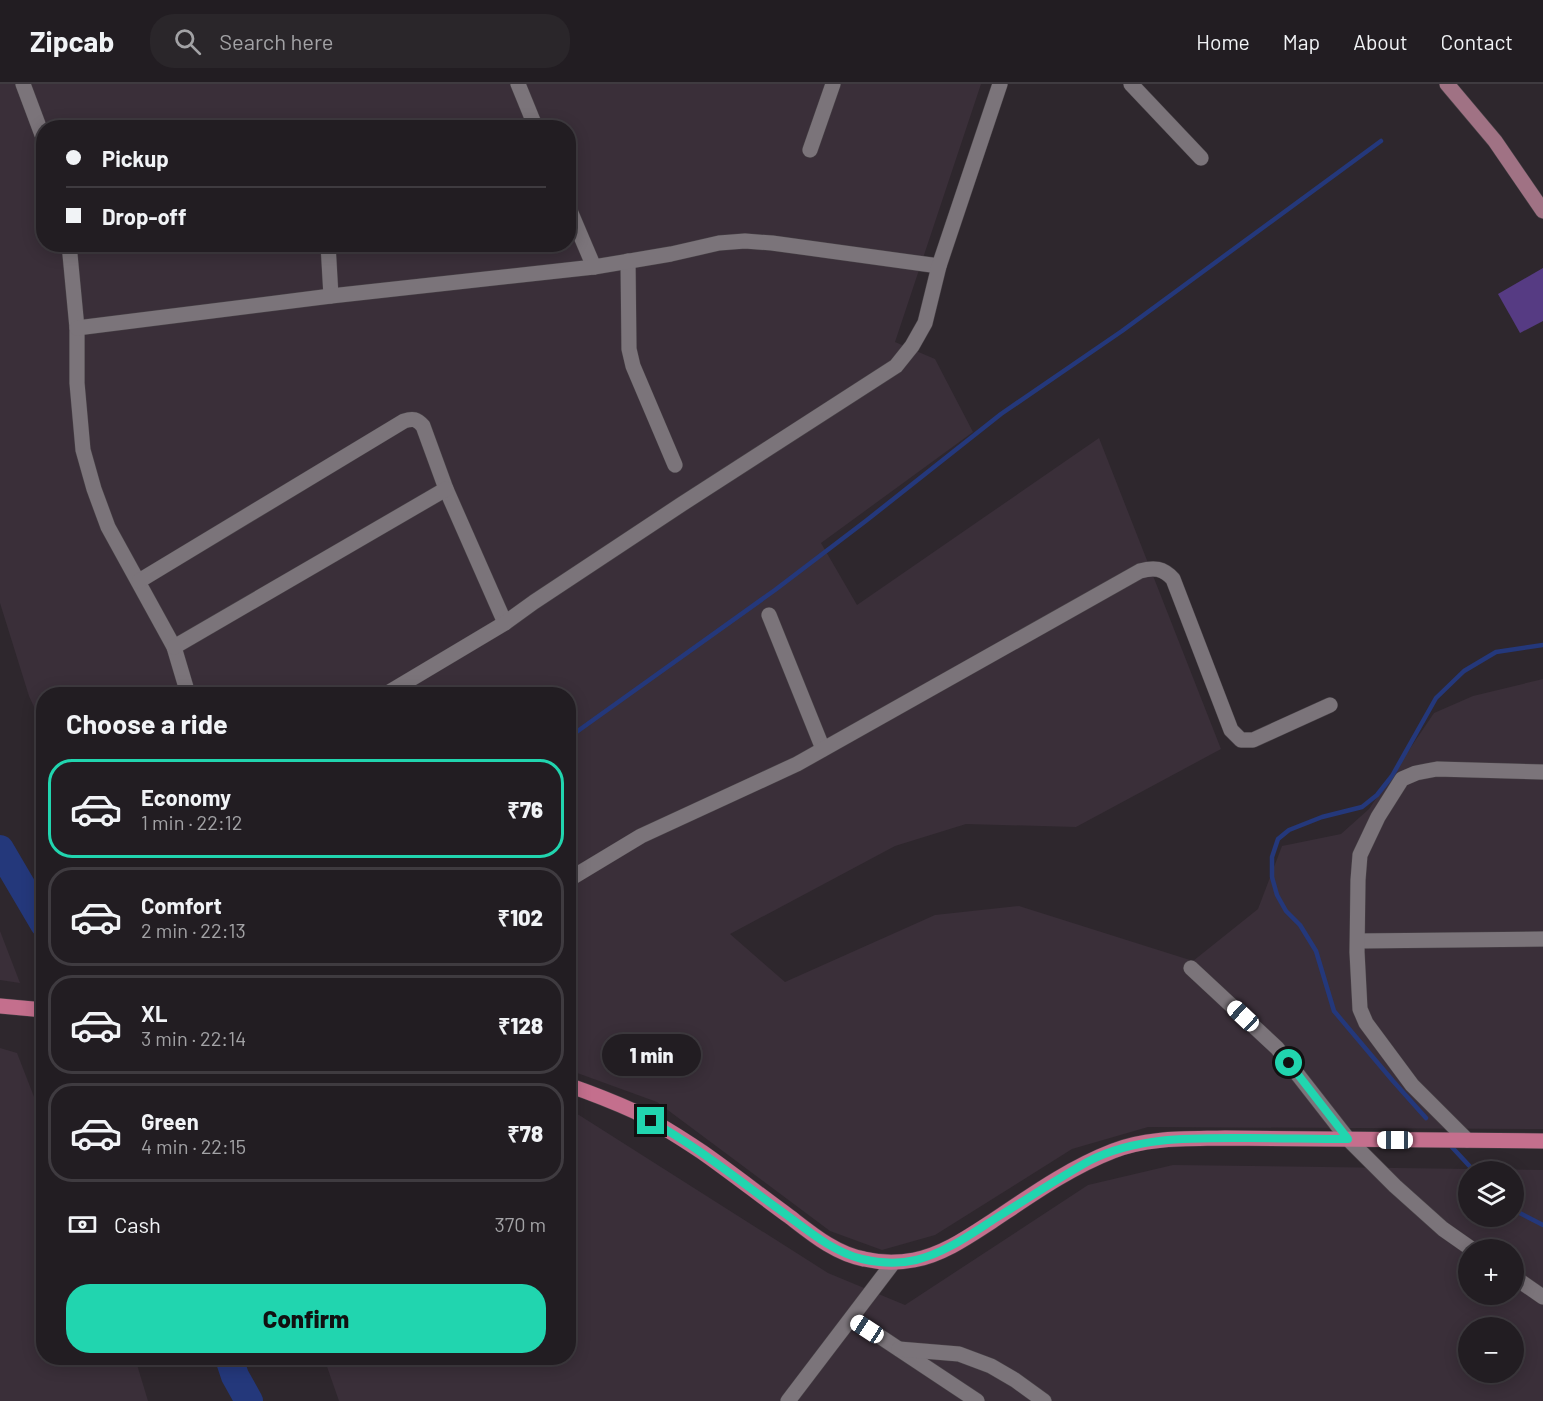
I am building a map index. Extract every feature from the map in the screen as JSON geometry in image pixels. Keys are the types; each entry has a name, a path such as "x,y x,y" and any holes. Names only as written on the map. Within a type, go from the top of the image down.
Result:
{"main road":[{"path":"1447,84 1495,141 1543,211"},
{"path":"0,1006 36,1009"},
{"path":"576,1087 635,1112 666,1130 703,1153 818,1238 841,1252 863,1259 893,1263 916,1260 940,1251 966,1238 1052,1182 1091,1160 1115,1150 1139,1144 1174,1139 1225,1138 1543,1141"}],"street":[{"path":"23,84 36,120"},
{"path":"518,84 533,120"},
{"path":"810,150 833,84"},
{"path":"398,687 505,623 682,504 896,366 912,346 925,323 939,266 1000,84"},
{"path":"1131,84 1201,158"},
{"path":"576,225 594,267"},
{"path":"77,328 331,296 594,267 671,254 718,243 745,241 939,266"},
{"path":"70,252 77,328 77,382 83,450 108,527 174,646 186,687"},
{"path":"328,252 331,296"},
{"path":"628,261 629,349 633,366 675,465"},
{"path":"139,581 412,418 418,420 423,426 446,489 505,623"},
{"path":"174,646 446,489"},
{"path":"576,875 641,836 797,764 1149,568 1159,568 1173,579 1231,730 1241,740 1253,740 1330,705"},
{"path":"769,615 823,749"},
{"path":"1467,1140 1412,1085 1366,1023 1360,1009 1358,880 1360,855 1378,817 1402,779 1416,773 1437,770 1543,772"},
{"path":"1358,941 1543,939"},
{"path":"1191,968 1277,1048 1348,1139 1395,1186 1458,1240"},
{"path":"796,1398 893,1263"},
{"path":"1524,1284 1543,1297"},
{"path":"852,1318 977,1401"},
{"path":"899,1349 959,1354 991,1366 1044,1401"}],"shaded area":[{"path":"0,84 981,84 895,342 935,359 973,432 821,543 857,605 1099,438 1221,749 1076,827 966,824 895,846 730,934 785,982 935,915 1019,906 1193,961 1258,909 1282,846 1341,834 1369,809 1434,713 1473,696 1543,679 1543,1129 1148,1127 1072,1149 935,1235 882,1250 830,1231 657,1102 576,1073 576,687 36,687 36,711 29,696 0,603"},
{"path":"0,931 20,983 0,980"},
{"path":"0,1048 17,1053 36,1102 36,1365 137,1365 148,1401 0,1401"},
{"path":"576,1114 828,1273 905,1305 1088,1185 1173,1165 1458,1169 1458,1227 1524,1227 1524,1170 1543,1170 1543,1401 339,1401 326,1365 576,1365"}],"building":[{"path":"1543,268 1543,321 1520,333 1498,294"}],"waterway":[{"path":"576,732 775,590 1001,414 1122,331 1381,141"},
{"path":"1426,1118 1334,1011 1316,951 1277,895 1272,877 1272,857 1278,839 1289,830 1322,817 1362,807 1377,795 1392,776 1436,698 1464,671 1496,652 1543,645"},
{"path":"0,849 36,910"},
{"path":"1450,1145 1465,1161"},
{"path":"1524,1215 1543,1225"},
{"path":"231,1365 249,1401"}],"route":[{"path":"651,1121 703,1153 818,1238 841,1252 863,1259 893,1263 916,1260 966,1238 1052,1182 1091,1160 1115,1150 1174,1139 1348,1139 1289,1063"}]}
